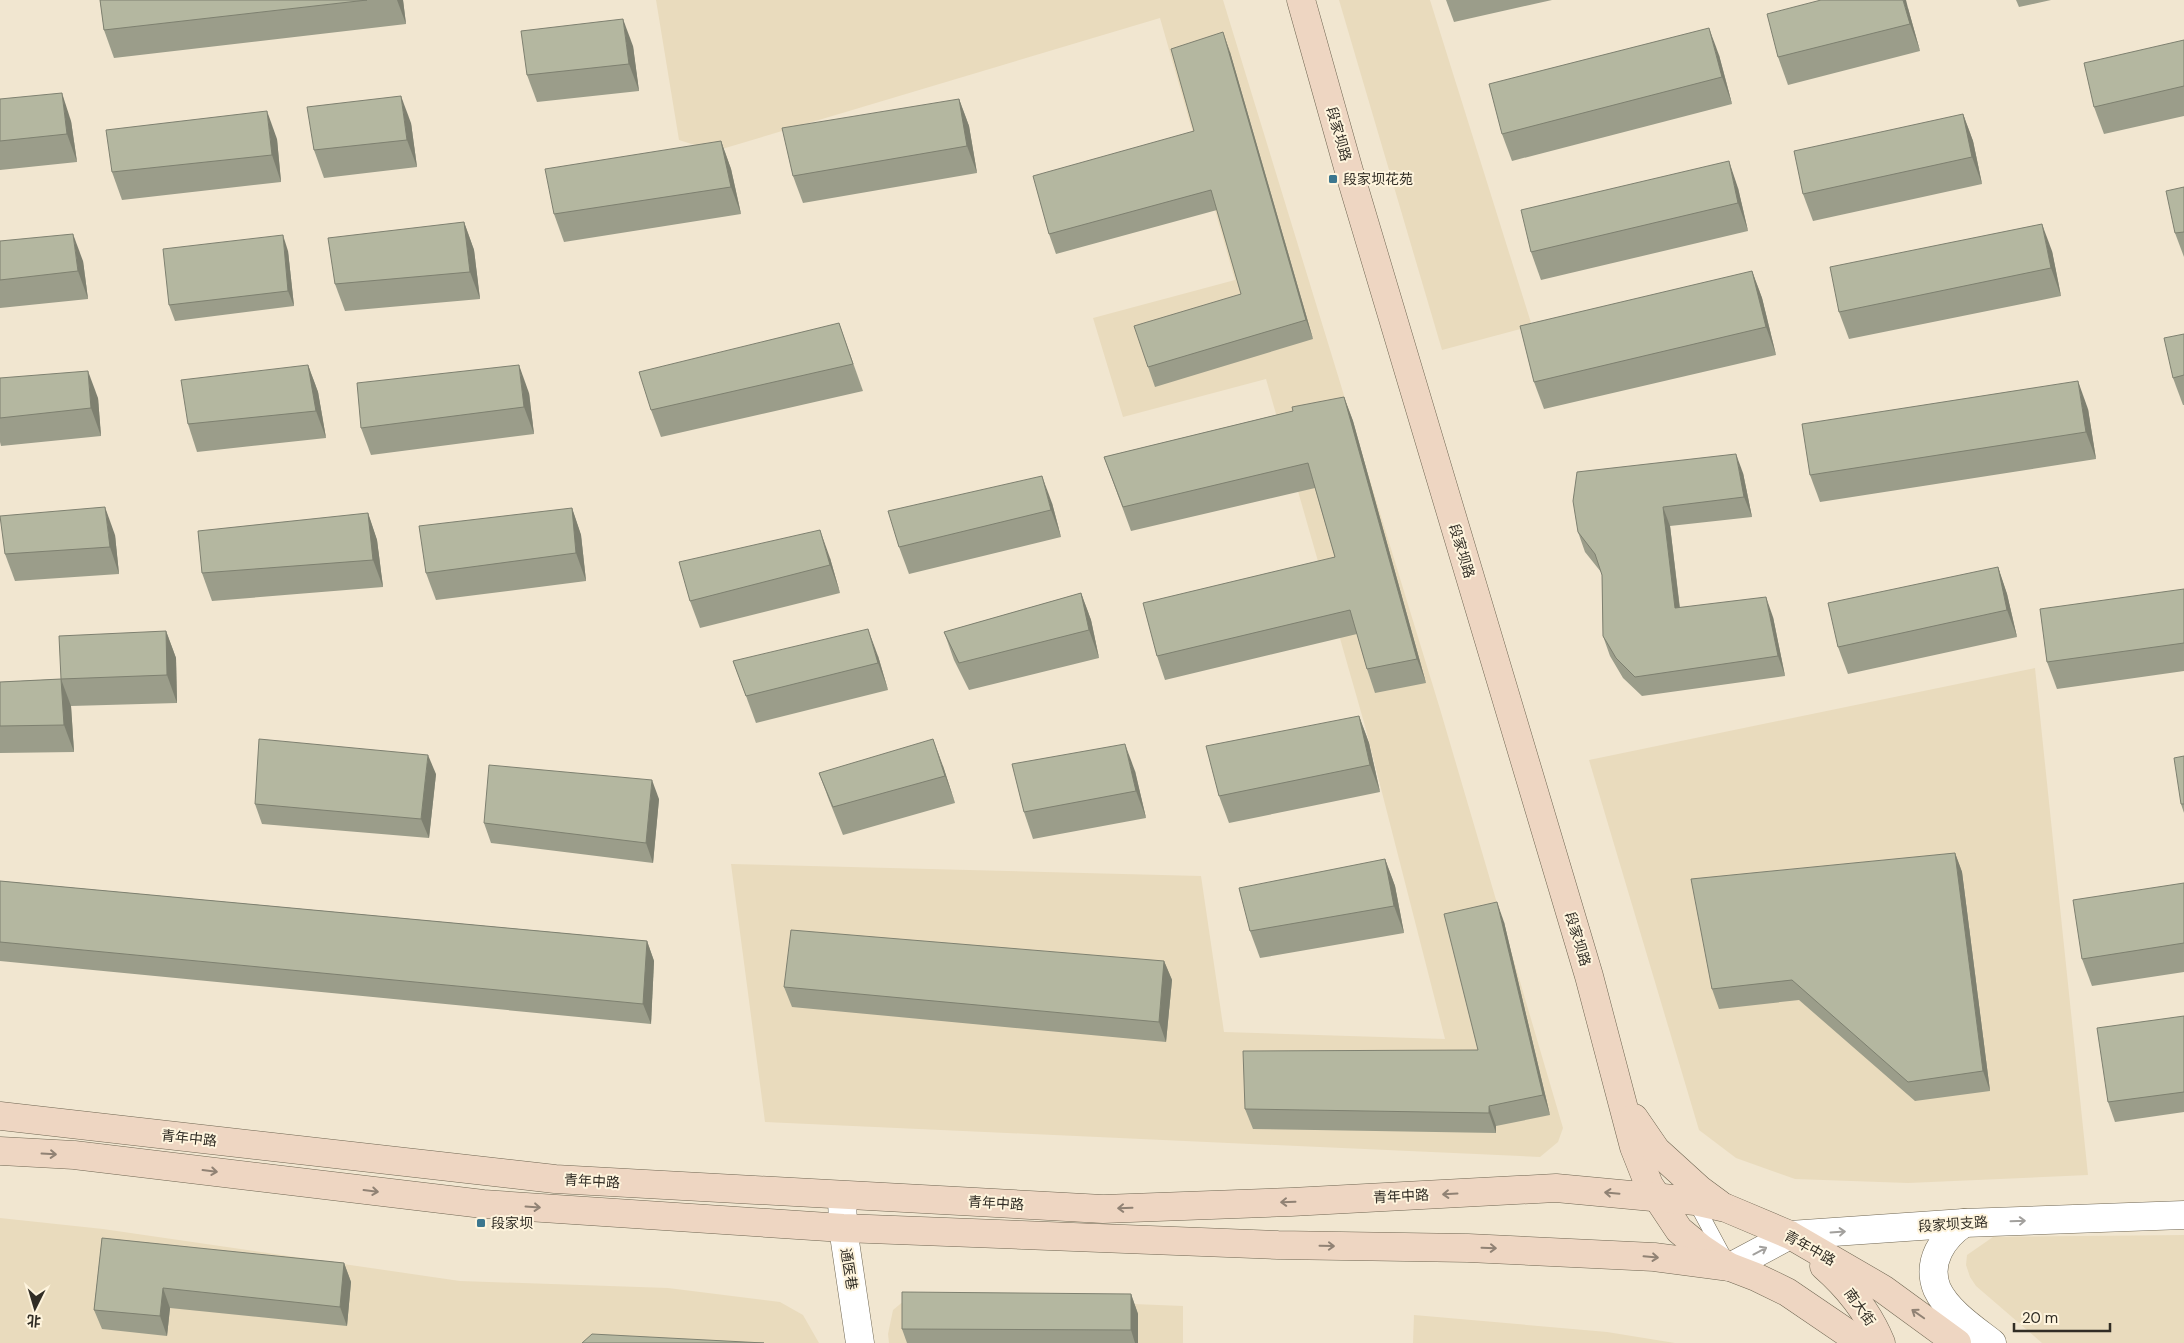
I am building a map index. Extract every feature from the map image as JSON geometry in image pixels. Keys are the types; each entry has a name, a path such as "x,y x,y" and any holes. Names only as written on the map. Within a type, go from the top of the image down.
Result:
{"main road":[{"name":"段家坝路","path":"1301,0 1349,171 1589,976 1634,1147 1649,1184 1679,1230 1702,1249 1730,1267"},
{"name":"段家坝路","path":"1622,1103 1656,1150 1700,1190 1726,1208"},
{"name":"青年中路","path":"0,1116 555,1179 842,1196 1103,1209 1291,1202 1556,1188 1695,1201 1726,1208 1790,1235 1883,1289 1957,1343"},
{"path":"0,1151 74,1155 483,1204 843,1228 1278,1245 1468,1248 1654,1257 1730,1267 1787,1292 1862,1343"},
{"name":"南大街","path":"1790,1235 1843,1283 1875,1328 1882,1343"},
{"path":"1787,1292 1826,1343"}],"street":[{"name":"通医巷","path":"842,1196 843,1228 860,1343"},
{"name":"段家坝支路","path":"1730,1267 1790,1235 1964,1223 2184,1215"},
{"path":"1964,1223 1950,1232 1936,1255 1934,1270 1937,1289 1951,1309 1992,1343"}],"lane":[{"name":"段家坝路","path":"1622,1103 1648,1156 1695,1201 1730,1267"}],"shaded area":[{"path":"656,0 1223,0 1440,709 1563,1128 1558,1142 1540,1157 765,1122 731,864 1201,876 1224,1032 1445,1039 1365,726 1266,379 1123,417 1093,318 1235,280 1160,18 722,149 701,147 679,140"},
{"path":"1339,0 1430,0 1532,326 1442,350"},
{"path":"2035,668 2088,1175 1908,1183 1795,1179 1736,1158 1699,1130 1589,760"},
{"path":"0,1218 103,1229 460,1281 668,1288 780,1302 803,1315 819,1343 0,1343"},
{"path":"2184,1235 2184,1343 2042,1343 1976,1286 1970,1277 1966,1265 1967,1255 1993,1237"},
{"path":"911,1295 1183,1306 1183,1343 889,1343 888,1334 893,1310"},
{"path":"1414,1315 1607,1332 1675,1343 1413,1343"}],"building":[{"path":"100,0 367,0 104,30"},
{"path":"1821,0 1903,0 1910,24 1778,57 1767,14"},
{"path":"623,19 629,64 527,75 521,31"},
{"path":"1709,28 1722,77 1502,134 1489,84"},
{"path":"1223,32 1306,320 1148,367 1134,326 1241,294 1211,190 1049,234 1033,176 1194,131 1171,49"},
{"path":"2184,40 2184,86 2094,107 2084,63"},
{"path":"62,93 67,134 0,141 0,99"},
{"path":"401,96 407,140 314,150 307,107"},
{"path":"959,99 967,146 793,176 782,128"},
{"path":"267,111 272,155 112,172 106,130"},
{"path":"1963,114 1972,157 1803,194 1794,151"},
{"path":"721,141 731,187 554,214 545,169"},
{"path":"1729,161 1738,203 1531,252 1521,210"},
{"path":"2184,187 2184,232 2175,233 2166,191"},
{"path":"464,222 470,272 335,284 328,238"},
{"path":"2042,224 2051,268 1839,312 1830,267"},
{"path":"73,234 78,271 0,280 0,241"},
{"path":"283,235 288,291 169,305 163,249"},
{"path":"1752,271 1766,327 1534,382 1520,326"},
{"path":"839,323 853,364 651,410 639,372"},
{"path":"2184,334 2184,375 2173,378 2164,338"},
{"path":"308,365 316,411 188,424 181,380"},
{"path":"519,365 524,407 361,428 357,383"},
{"path":"88,371 91,408 0,418 0,378"},
{"path":"2078,381 2086,432 1810,475 1802,424"},
{"path":"1344,397 1417,659 1367,669 1350,610 1157,656 1143,603 1335,557 1308,463 1123,507 1104,457 1293,411 1292,407"},
{"path":"1736,454 1744,497 1663,507 1675,608 1766,597 1778,656 1635,677 1616,658 1603,636 1602,575 1595,554 1578,532 1573,501 1577,472"},
{"path":"1042,476 1051,510 899,547 888,511"},
{"path":"105,507 110,547 5,554 0,516"},
{"path":"572,508 576,553 426,573 419,526"},
{"path":"368,513 373,560 202,573 198,531"},
{"path":"820,530 830,565 690,601 679,562"},
{"path":"1998,567 2007,610 1838,647 1828,603"},
{"path":"2184,589 2184,643 2047,662 2040,609"},
{"path":"1081,593 1089,630 959,663 944,632"},
{"path":"868,629 878,663 746,696 733,661"},
{"path":"166,631 167,675 61,679 59,636"},
{"path":"61,679 64,725 0,726 0,682"},
{"path":"1359,716 1370,765 1219,796 1206,746"},
{"path":"259,739 428,755 421,819 255,804"},
{"path":"933,739 945,776 833,807 819,773"},
{"path":"1125,744 1136,791 1024,812 1012,764"},
{"path":"2184,756 2184,804 2181,804 2174,758"},
{"path":"489,765 652,780 646,843 484,823"},
{"path":"1955,853 1983,1071 1908,1082 1792,980 1712,989 1691,879"},
{"path":"1385,859 1394,906 1250,931 1239,888"},
{"path":"0,881 647,941 643,1004 0,942"},
{"path":"2184,883 2184,943 2082,959 2073,900"},
{"path":"1497,902 1543,1095 1489,1106 1489,1113 1245,1109 1243,1051 1478,1050 1444,914"},
{"path":"791,930 1164,961 1159,1022 784,987"},
{"path":"2184,1016 2184,1092 2108,1102 2097,1028"},
{"path":"102,1238 344,1263 340,1307 163,1288 160,1316 94,1310"},
{"path":"902,1292 1131,1294 1131,1330 902,1329"},
{"path":"592,1334 764,1343 582,1343"}],"place":[{"name":"段家坝花苑","path":"1333,179"},
{"name":"段家坝","path":"481,1223"}]}
